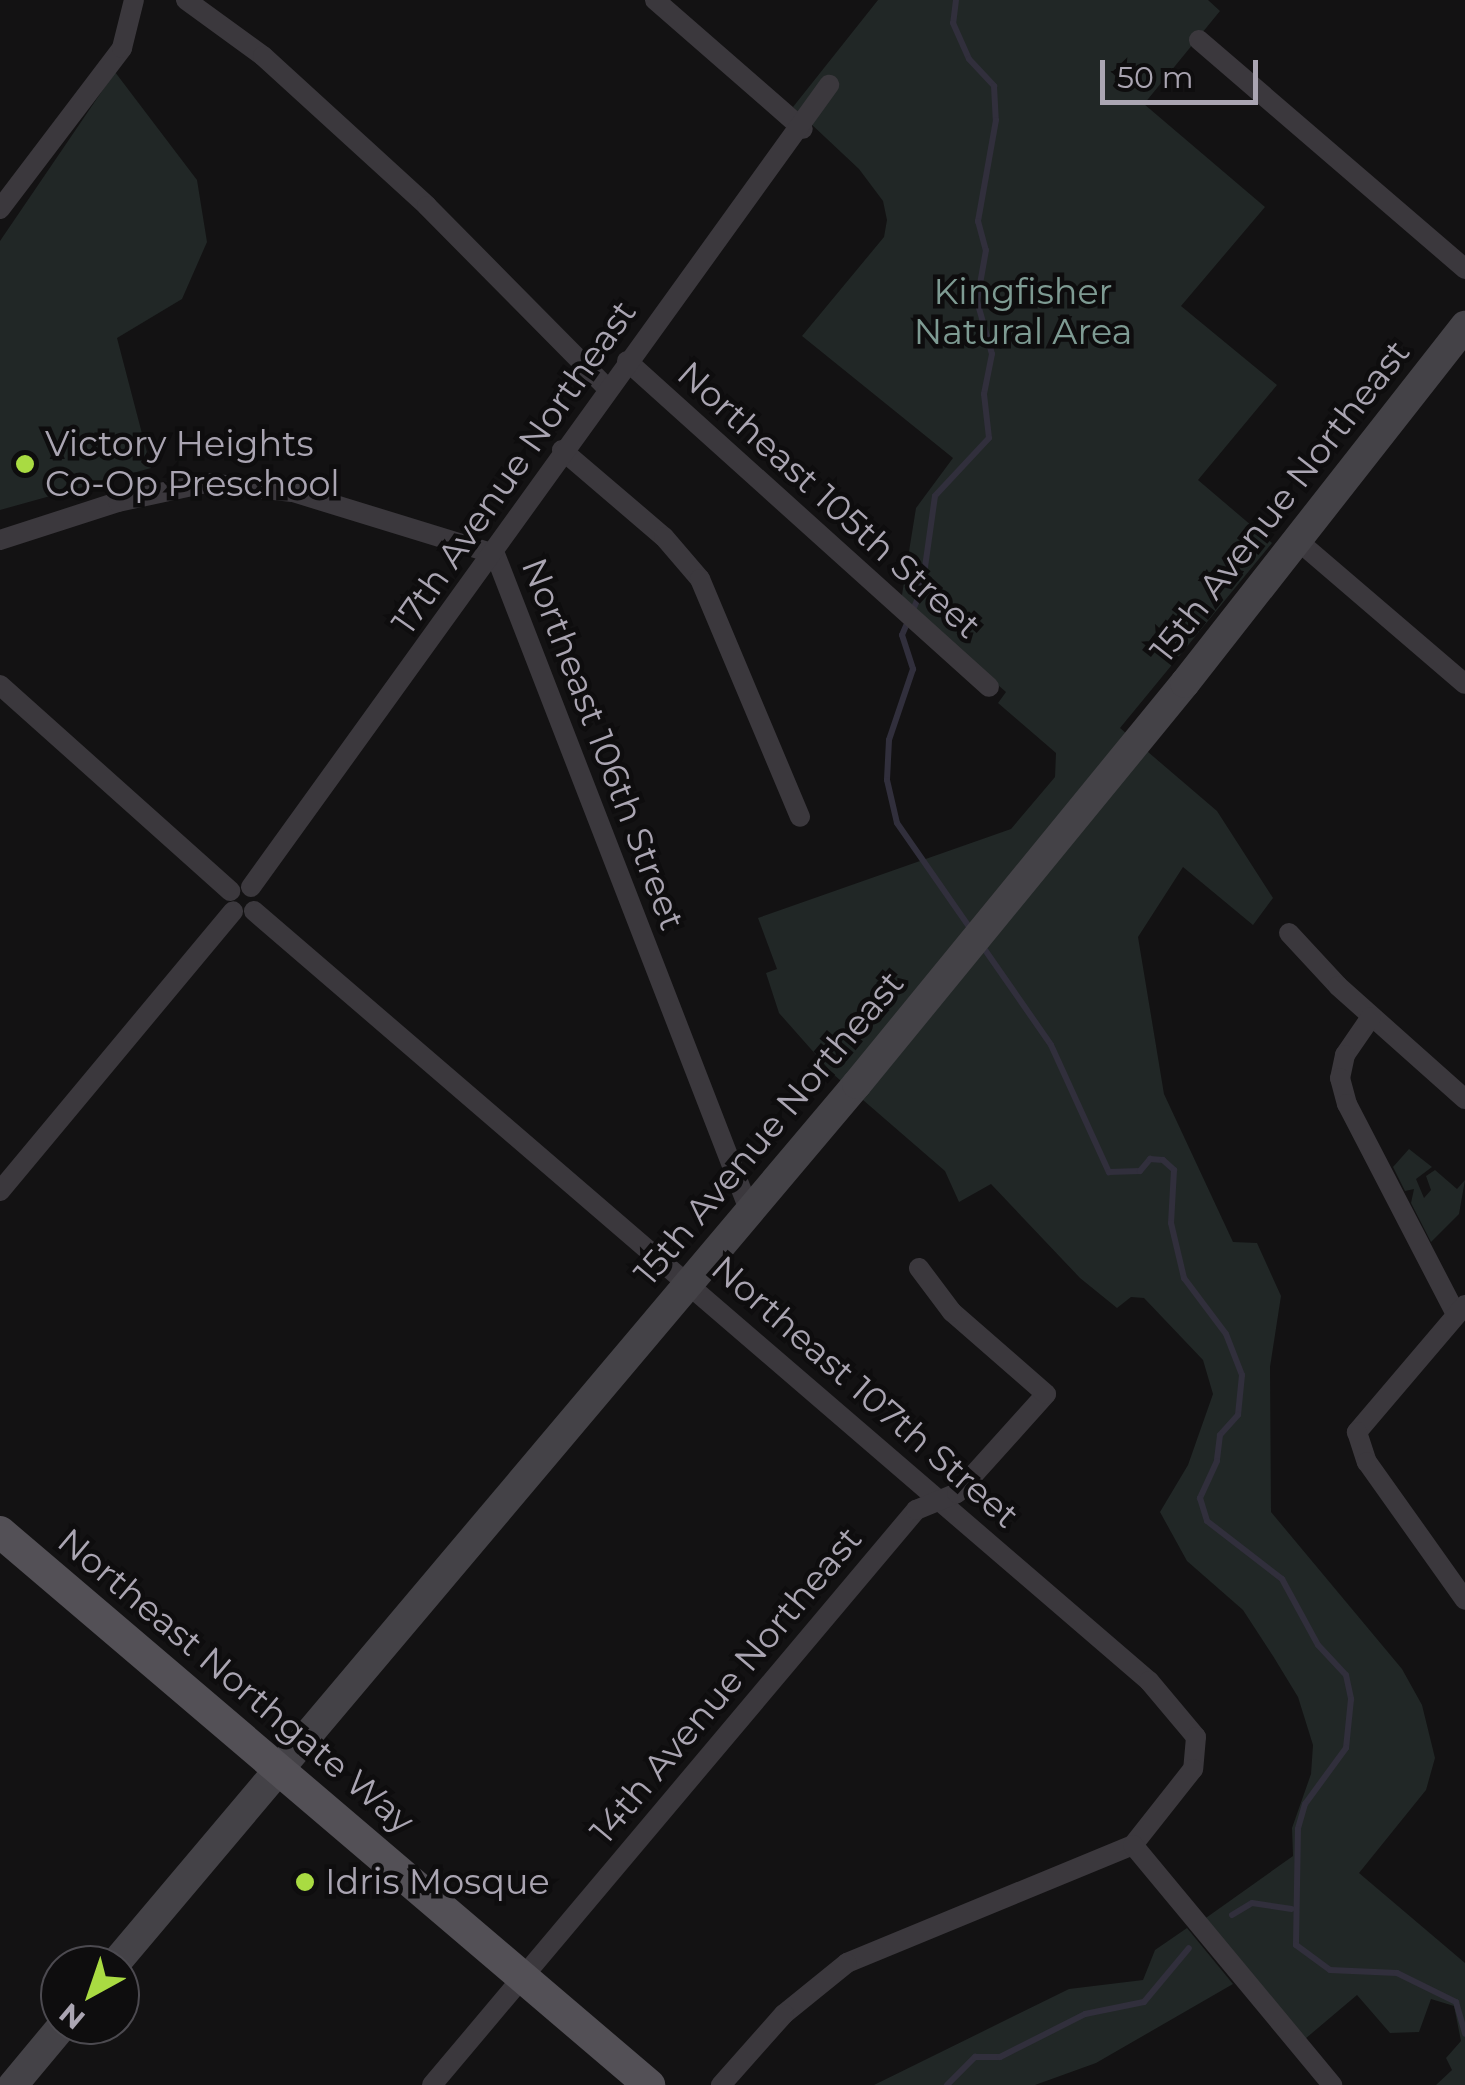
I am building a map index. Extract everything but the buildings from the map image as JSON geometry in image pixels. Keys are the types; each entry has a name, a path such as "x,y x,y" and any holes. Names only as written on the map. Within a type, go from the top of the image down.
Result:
{"main road":[{"name":"Northeast Northgate Way","path":"0,1532 649,2085"}],"street":[{"path":"0,209 122,48 134,0"},
{"path":"186,0 263,56 427,206 607,388"},
{"path":"655,0 803,129"},
{"path":"1199,40 1465,269"},
{"name":"17th Avenue Northeast","path":"0,1191 242,900 495,554 562,450 627,360 803,129 829,85"},
{"name":"15th Avenue Northeast","path":"131,1945 857,1084 1180,690 1465,326"},
{"name":"Northeast 105th Street","path":"627,360 989,687"},
{"path":"562,450 664,537 700,579 800,817"},
{"name":"Northeast 106th Street","path":"0,540 118,502 206,482 293,492 495,554 750,1212"},
{"path":"1297,540 1465,684"},
{"name":"Northeast 107th Street","path":"0,685 242,900 1149,1682 1196,1737 1193,1769 1133,1844"},
{"path":"1288,933 1371,1017 1465,1099"},
{"path":"1371,1017 1344,1055 1340,1078 1348,1104 1460,1309 1357,1432 1366,1462 1465,1600"},
{"name":"14th Avenue Northeast","path":"432,2085 904,1525 939,1499 957,1493 1046,1394 952,1312 918,1268"},
{"path":"720,2085 784,2014 847,1963 1133,1844 1320,2081"},
{"path":"13,2085 46,2045"}],"green space":[{"name":"Kingfisher Natural Area","path":"878,0 1208,0 1220,11 1144,104 1265,207 1181,306 1277,385 1198,480 1272,543 1120,728 1217,811 1273,898 1253,925 1183,867 1138,937 1164,1094 1233,1242 1257,1243 1281,1296 1270,1367 1271,1512 1402,1669 1422,1705 1435,1758 1426,1790 1359,1873 1465,1963 1465,2085 1436,2085 1452,2070 1446,2058 1461,2041 1454,2006 1431,1999 1419,2032 1390,2033 1357,1995 1305,2039 1203,1920 1293,1856 1292,1828 1311,1774 1313,1745 1298,1697 1243,1610 1187,1561 1160,1512 1188,1465 1213,1394 1203,1360 1144,1298 1131,1297 1117,1308 1080,1278 991,1184 959,1202 945,1171 833,1074 779,1013 766,973 777,969 758,918 1011,829 1055,777 1056,753 998,703 1006,692 901,601 916,508 953,458 802,336 884,237 887,220 883,201 859,169 793,107"},
{"path":"115,72 197,180 207,242 182,299 117,338 151,468 0,510 0,241"},
{"path":"1409,1149 1432,1167 1416,1179 1424,1198 1431,1190 1426,1176 1435,1170 1457,1189 1465,1180 1459,1214 1431,1242 1411,1203 1414,1189 1405,1191 1393,1167"},
{"path":"1187,1928 1233,1984 1096,2063 1035,2085 874,2085 1069,1989 1143,1980 1155,1950"}],"waterway":[{"path":"956,0 953,23 969,59 994,86 996,120 978,221 986,250 977,301 992,354 984,394 989,438 935,496 922,589 902,635 913,669 889,740 887,780 897,823 970,928"},
{"path":"983,947 1051,1045 1109,1172 1140,1171 1150,1159 1163,1160 1174,1170 1171,1223 1184,1278 1226,1334 1242,1375 1238,1415 1220,1435 1217,1461 1200,1498 1207,1521 1282,1579 1318,1645 1346,1675 1351,1699 1346,1748 1305,1804 1298,1829 1296,1945 1330,1970 1397,1973 1456,2002 1465,2034"},
{"path":"1232,1915 1252,1903 1292,1909"},
{"path":"947,2085 975,2057 1000,2057 1085,2014 1144,2002 1189,1948"}],"place":[{"name":"Victory Heights Co-Op Preschool","path":"25,464"},
{"name":"Idris Mosque","path":"305,1882"}]}
